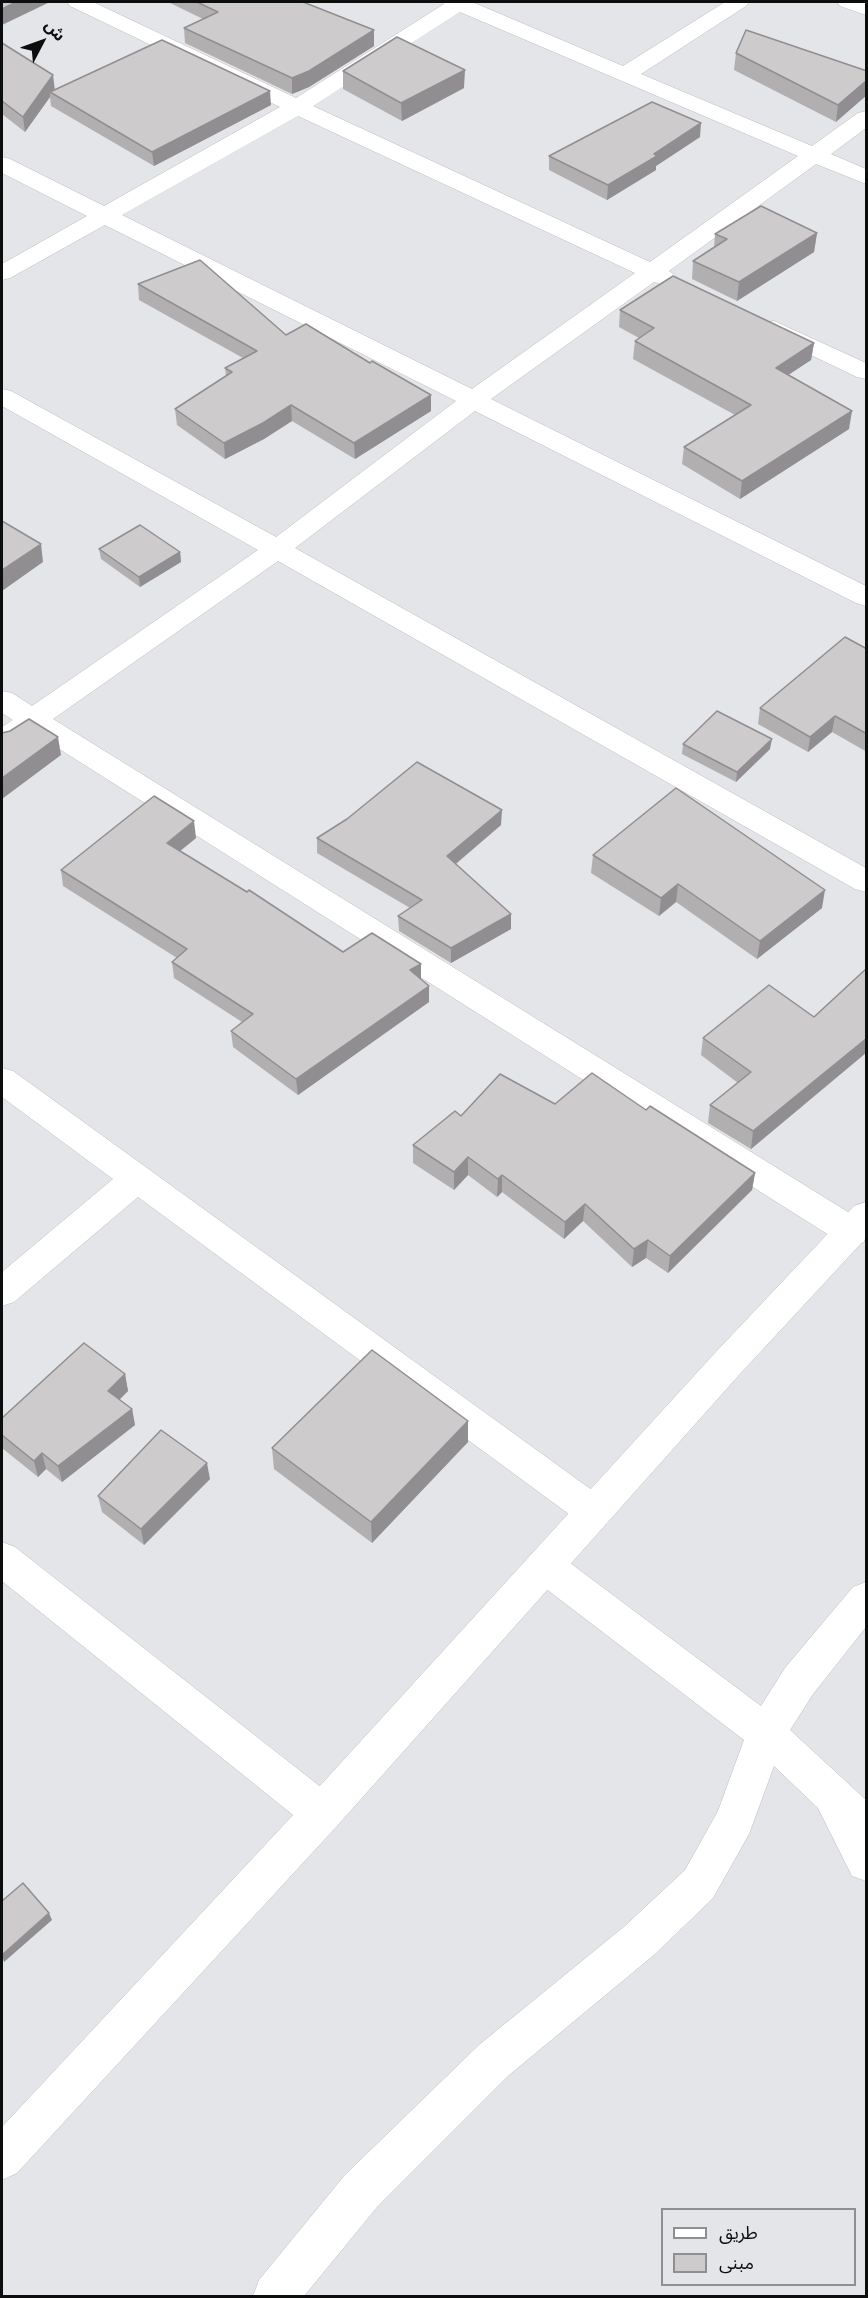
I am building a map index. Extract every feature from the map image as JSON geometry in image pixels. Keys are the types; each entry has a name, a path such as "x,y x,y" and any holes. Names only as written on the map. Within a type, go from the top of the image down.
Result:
{"street":[{"path":"77,2 297,107 684,286"},
{"path":"2,273 297,107 457,2 813,156 867,177"},
{"path":"624,75 739,2"},
{"path":"847,2 867,9"},
{"path":"2,741 277,549 472,401 867,118"},
{"path":"2,164 867,597"},
{"path":"759,322 867,372"},
{"path":"2,396 867,881"},
{"path":"2,700 859,1224 726,1365 322,1813 2,2158"},
{"path":"2,1080 594,1512"},
{"path":"2,1292 137,1178"},
{"path":"2,1559 322,1813"},
{"path":"545,1566 766,1733 867,1826"},
{"path":"275,2296 361,2191 494,2060 640,1941 699,1884 735,1820 766,1733 800,1682 867,1599"},
{"path":"828,1791 867,1862"}],"building":[{"path":"2,2 16,2 2,9"},
{"path":"197,2 303,2 374,30 309,71 292,78 184,28 218,12"},
{"path":"746,30 867,71 867,80 838,105 736,53"},
{"path":"397,37 465,70 401,103 343,71"},
{"path":"162,40 270,91 152,152 50,92"},
{"path":"2,43 53,75 23,117 2,101"},
{"path":"652,102 701,123 654,154 657,156 608,185 549,156"},
{"path":"761,206 817,233 739,282 693,261 727,239 715,234"},
{"path":"200,260 286,335 306,324 370,363 372,361 431,395 354,443 291,405 263,423 224,443 175,409 232,372 225,368 257,351 138,284"},
{"path":"673,276 814,343 776,368 852,411 742,481 684,447 751,405 635,341 654,328 620,310"},
{"path":"2,521 41,544 2,570"},
{"path":"140,525 180,552 139,577 99,549"},
{"path":"845,637 867,649 867,734 835,716 810,737 760,708"},
{"path":"717,711 772,739 737,772 683,744"},
{"path":"29,719 58,737 2,778 2,733 10,731"},
{"path":"417,762 502,810 447,856 511,914 451,948 398,916 422,900 317,838 347,819"},
{"path":"676,788 825,890 760,941 678,884 661,898 593,855"},
{"path":"154,796 194,821 167,843 247,892 249,890 343,952 372,933 421,964 410,970 429,986 296,1079 231,1031 253,1014 172,962 187,949 61,870"},
{"path":"867,968 867,1038 753,1131 710,1105 751,1072 703,1038 769,985 814,1017"},
{"path":"592,1073 646,1110 650,1106 755,1173 670,1256 648,1240 634,1249 585,1204 565,1222 502,1175 498,1179 468,1157 454,1172 413,1145 455,1111 461,1116 500,1074 555,1104"},
{"path":"84,1343 125,1374 108,1391 132,1409 58,1466 42,1453 34,1461 2,1435 2,1418"},
{"path":"372,1350 468,1421 371,1522 272,1448"},
{"path":"161,1430 207,1463 141,1529 98,1496"},
{"path":"23,1883 49,1913 2,1955 2,1901"}]}
